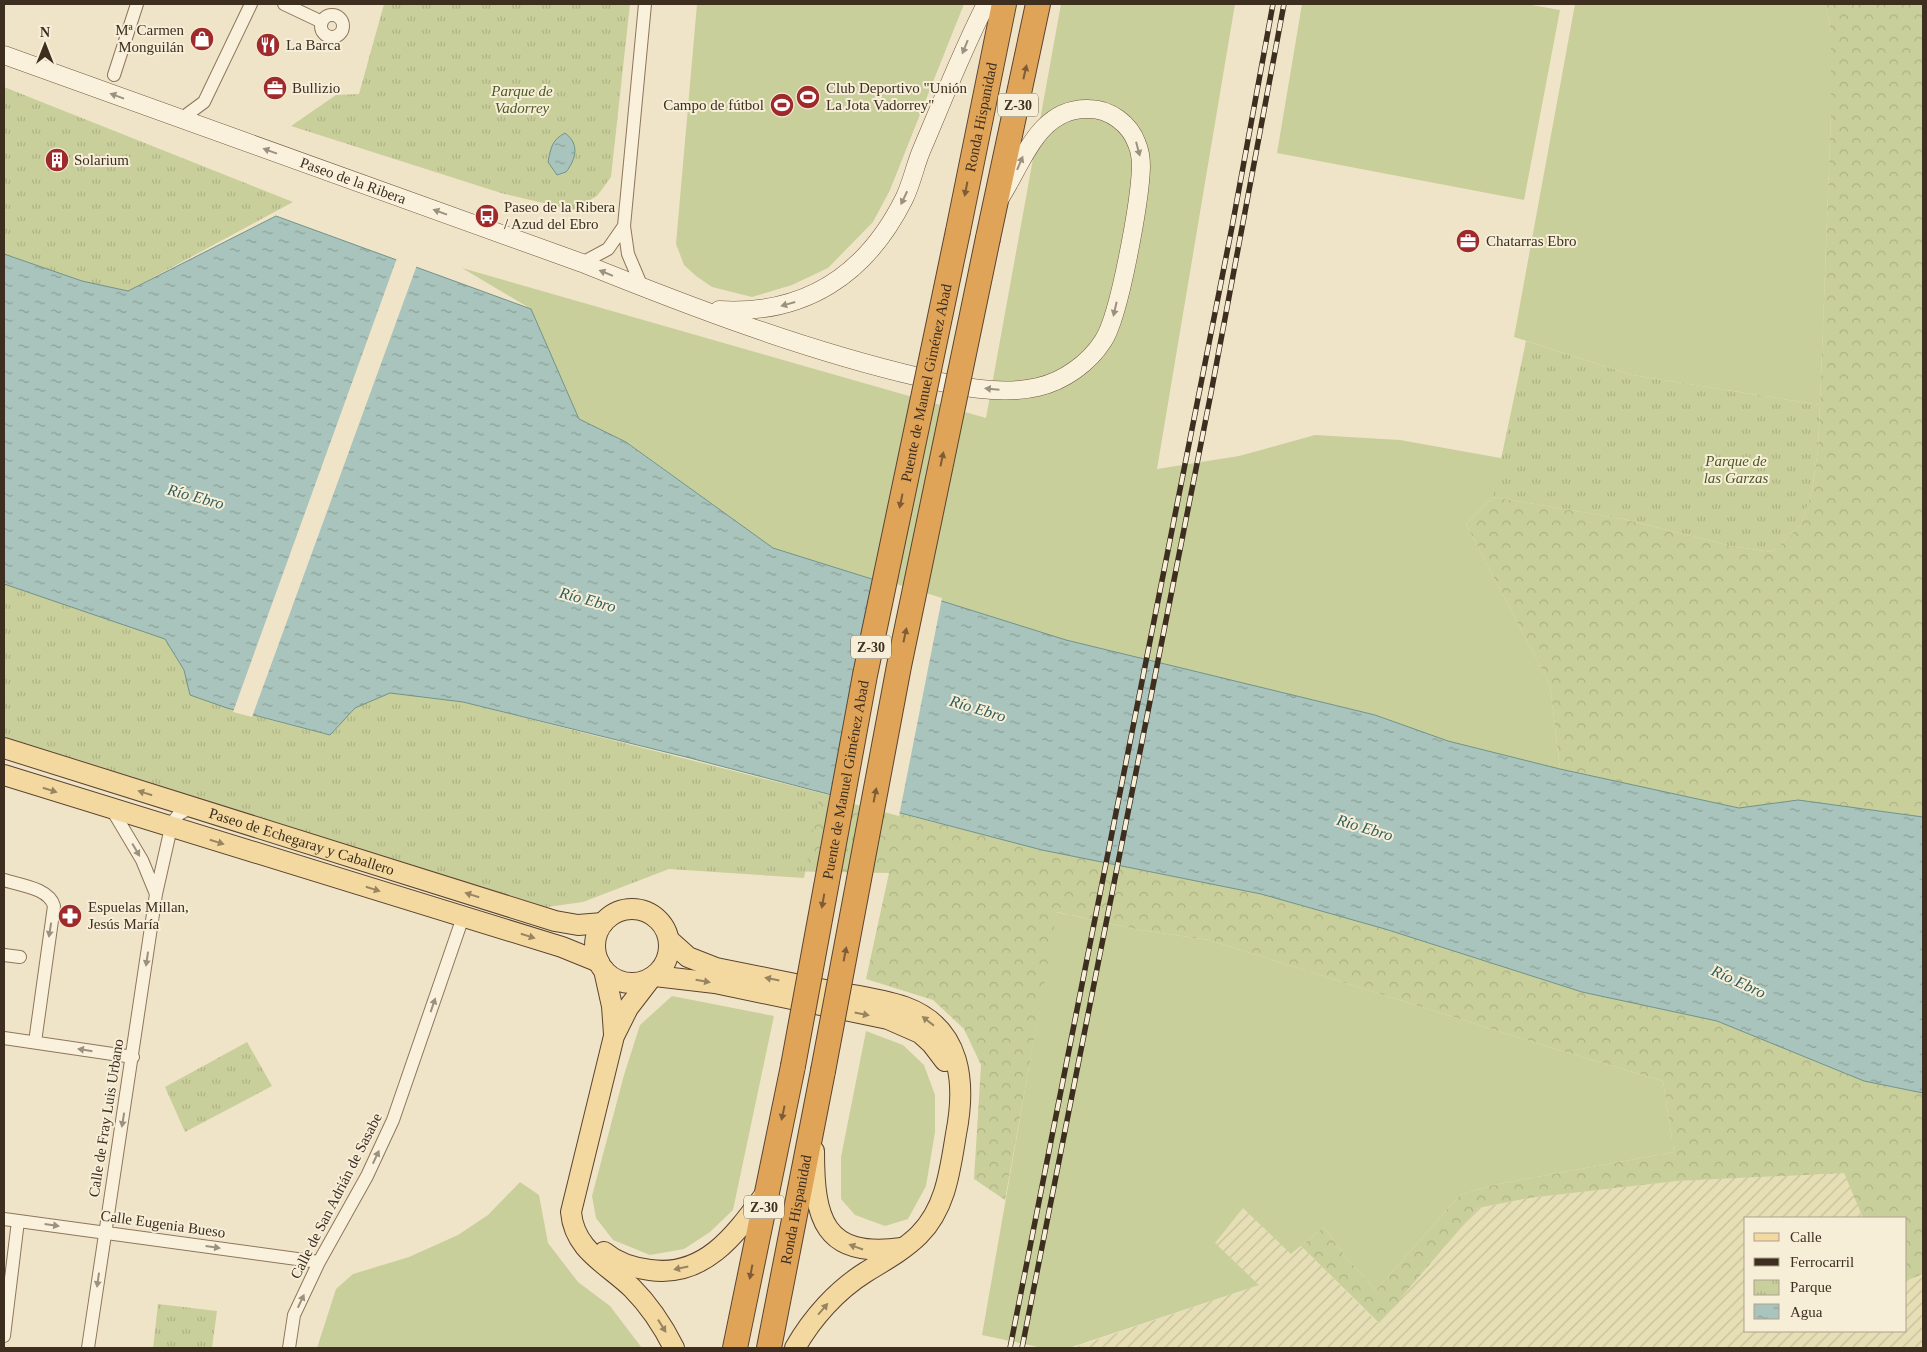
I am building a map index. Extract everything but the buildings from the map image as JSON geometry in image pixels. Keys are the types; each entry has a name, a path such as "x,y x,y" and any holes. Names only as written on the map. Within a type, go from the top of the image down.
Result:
{"highway":[{"name":"Ronda Hispanidad","path":"958,231 1004,4"},
{"name":"Z-30","path":"996,205 1038,4"},
{"name":"Puente de Manuel Giménez Abad","path":"823,1071 899,666 996,205"},
{"name":"Puente de Manuel Giménez Abad","path":"767,1192 793,1066 865,675 958,231"},
{"name":"Ronda Hispanidad","path":"769,1348 823,1071"},
{"name":"Z-30","path":"735,1348 767,1192"}],"main road":[{"path":"701,308 765,309 789,304 818,293 859,263 890,225 905,197 967,41 986,4"},
{"name":"Paseo de la Ribera","path":"4,55 582,263 642,288 824,351 942,382 993,390 1015,390 1056,382 1071,373 1094,353 1104,340 1113,317 1139,186 1140,156 1137,143 1128,128 1112,115 1103,111 1090,109 1066,112 1047,124 1036,136 996,205"},
{"name":"Paseo de Echegaray y Caballero","path":"4,748 555,920 578,925 603,923"},
{"name":"Paseo de Echegaray y Caballero","path":"4,776 578,952 601,966"},
{"path":"614,1036 612,1006 595,946 596,938 603,923 621,911 629,909 646,912 660,922 669,940 688,957 716,968 890,1003 914,1011 934,1026 952,1049 960,1070 959,1120 949,1177 939,1206 928,1226 904,1247 838,1293 818,1315 795,1348"},
{"path":"669,940 667,960 628,1008 614,1036 571,1212 574,1230 579,1240 586,1249 632,1289 648,1307 665,1330 674,1348"},
{"path":"601,966 611,977 626,982 642,982 653,977 715,983 888,1019 906,1025 920,1033 932,1044 950,1070 961,1094"},
{"path":"815,1111 814,1184 816,1200 823,1222 849,1246 861,1250 872,1251 904,1247"},
{"path":"575,1191 580,1218 589,1238 596,1246 624,1264 656,1271 685,1268 708,1259 728,1242 767,1192"}],"street":[{"path":"114,75 137,4"},
{"path":"181,119 204,102 251,4"},
{"path":"284,4 322,22"},
{"path":"642,288 628,254 624,226 645,4"},
{"path":"204,102 210,129"},
{"path":"582,263 608,249 624,226"},
{"name":"Calle de Fray Luis Urbano","path":"88,1348 156,894 171,828 179,814 192,807"},
{"path":"111,808 142,860 156,894"},
{"path":"4,880 45,893 51,899 54,906 35,1042"},
{"name":"Calle de San Adrián de Sasabe","path":"289,1348 294,1314 319,1262 367,1176 393,1120 463,916"},
{"path":"4,955 20,958"},
{"path":"4,1038 133,1057"},
{"name":"Calle Eugenia Bueso","path":"4,1219 319,1262"},
{"path":"4,1336 5,1312 18,1221"}],"shaded area":[{"path":"1844,1172 1863,1217 1744,1217 1744,1332 1907,1332 1907,1281 1923,1274 1923,1348 1072,1348 1259,1285 1214,1243 1243,1208 1292,1254 1301,1246 1378,1323 1478,1208 1529,1198 1677,1181"}],"green space":[{"name":"Parque de Vadorrey","path":"384,4 630,4 611,177 597,196 573,210 501,193 291,126 336,95 359,94"},
{"name":"Club Deportivo \"Unión La Jota Vadorrey\"","path":"697,4 964,4 890,190 873,222 828,268 792,285 752,297 712,287 696,276 684,265 676,244"},
{"path":"1061,4 1235,4 1157,469 1239,456 1315,435 1400,440 1506,459 1493,497 1466,524 1550,685 1560,769 1448,741 1375,715 1066,640 773,548 627,442 579,419 531,309 462,268 986,418"},
{"path":"1302,4 1526,4 1560,10 1524,200 1277,153"},
{"path":"1575,4 1826,4 1831,33 1831,115 1820,405 1632,375 1514,337"},
{"path":"1826,4 1923,4 1923,817 1798,800 1739,808 1560,769 1550,685 1466,524 1493,497 1623,519 1731,546 1772,552 1801,525 1812,490 1818,450 1831,115 1831,33"},
{"path":"4,87 293,202 128,291 82,281 4,254"},
{"name":"Parque de las Garzas","path":"1526,341 1632,375 1820,405 1818,450 1812,490 1801,525 1772,552 1731,546 1623,519 1493,497"},
{"path":"4,584 165,639 797,787 1042,850 1261,894 1385,929 1582,992 1717,1021 1864,1081 1923,1093 1923,1274 1907,1281 1907,1217 1863,1217 1844,1173 1677,1181 1529,1198 1478,1208 1379,1323 1301,1246 1324,1227 1348,1260 1376,1290 1460,1195 1493,1185 1674,1152 1663,1081 1209,940 1140,930 1057,912 1005,1200 974,1179 981,1065 964,1029 933,1000 866,979 889,873 776,871"},
{"path":"4,584 165,639 184,670 190,695 242,712 330,735 355,708 390,693 463,702 820,793 804,878 669,869 583,902 547,907 4,738"},
{"path":"1056,912 1140,930 1209,940 1663,1081 1674,1152 1493,1185 1460,1195 1376,1290 1348,1260 1324,1227 1291,1254 1243,1208 1215,1243 1259,1285 1072,1347 1042,1348 982,1335"},
{"path":"672,996 774,1016 733,1210 710,1232 684,1249 650,1255 613,1240 596,1218 592,1196 624,1075 640,1025"},
{"path":"866,1031 903,1045 924,1065 935,1095 935,1132 926,1186 908,1219 885,1226 855,1215 841,1199 841,1157"},
{"path":"247,1042 272,1086 185,1132 165,1087"},
{"path":"520,1182 539,1195 548,1243 578,1282 610,1306 642,1348 317,1348 336,1289 353,1274 409,1257 458,1235 488,1215"},
{"path":"158,1304 217,1311 212,1348 153,1348"}],"water":[{"path":"565,133 573,142 575,152 566,172 557,175 548,162 553,144 557,138"},
{"name":"Río Ebro","path":"276,216 531,309 579,419 626,442 773,548 1066,640 1375,715 1448,741 1560,769 1739,808 1798,800 1923,817 1923,1093 1864,1081 1717,1021 1582,992 1385,929 1261,894 1042,850 690,758 463,702 390,693 355,708 330,735 227,708 190,695 184,670 165,639 4,584 4,254 82,281 128,291"}],"pier":[{"path":"397,258 417,265 252,717 233,712"},
{"path":"874,577 942,598 899,816 831,798"}],"railway":[{"path":"1010,1348 1232,227 1273,4"},
{"path":"1022,1348 1211,393 1284,4"}],"place":[{"name":"Mª Carmen Monguilán","path":"202,39"},
{"name":"La Barca","path":"268,45"},
{"name":"Bullizio","path":"275,88"},
{"name":"Club Deportivo \"Unión La Jota Vadorrey\"","path":"808,97"},
{"name":"Campo de fútbol","path":"782,105"},
{"name":"Solarium","path":"57,160"},
{"name":"Paseo de la Ribera / Azud del Ebro","path":"487,216"},
{"name":"Chatarras Ebro","path":"1468,241"},
{"name":"Espuelas Millan, Jesús María","path":"70,916"}]}
